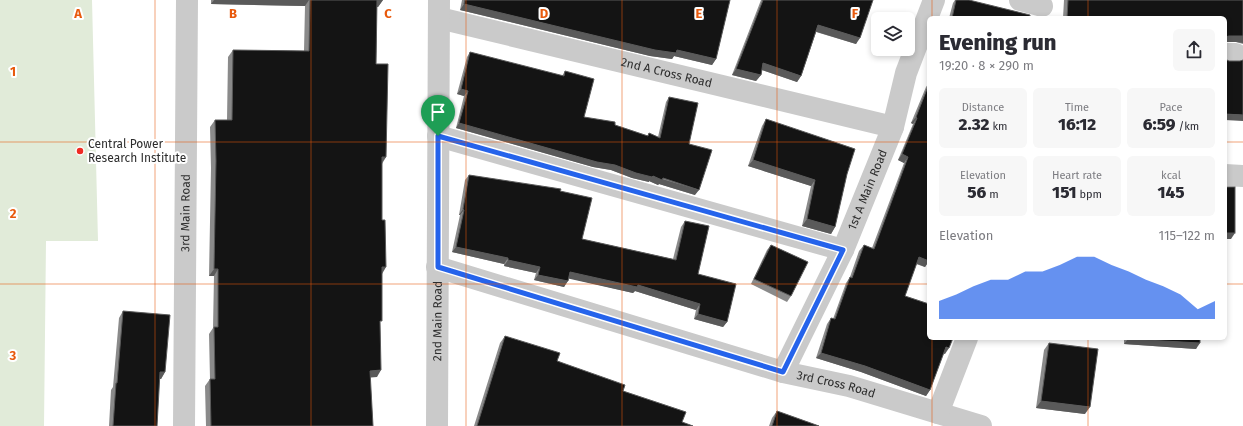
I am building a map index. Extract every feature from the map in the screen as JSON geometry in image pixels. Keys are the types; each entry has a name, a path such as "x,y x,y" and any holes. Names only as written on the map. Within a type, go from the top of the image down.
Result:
{"street":[{"name":"3rd Main Road","path":"184,426 187,0"},
{"name":"1st A Main Road","path":"928,16 934,0"},
{"path":"1020,0 1043,8"},
{"name":"2nd A Cross Road","path":"439,9 893,127"},
{"name":"2nd Main Road","path":"437,426 439,9"},
{"name":"1st A Main Road","path":"783,372 843,250 893,127 906,73 927,18"},
{"path":"438,136 843,250"},
{"path":"1227,175 1243,176"},
{"name":"3rd Cross Road","path":"438,267 783,372 849,386 981,426"},
{"path":"938,413 966,340"}],"green space":[{"path":"0,0 92,0 98,241 46,241 44,426 0,426"}],"building":[{"path":"310,0 377,0 376,64 388,64 386,157 382,157 382,220 385,220 386,267 382,267 382,321 380,321 381,370 370,371 373,426 211,426 210,379 215,379 214,327 218,327 218,269 214,269 216,161 215,120 232,120 233,50 309,51"},
{"path":"465,0 730,0 716,59 677,50 676,53 655,50 464,4"},
{"path":"763,0 873,0 860,38 818,25 801,76 763,63 761,75 736,69"},
{"path":"956,0 969,0 1030,15 1030,16 952,16"},
{"path":"1068,0 1243,0 1243,36 1227,36 1227,16 1067,16"},
{"path":"470,52 564,76 565,71 594,79 584,117 615,122 615,125 648,136 649,133 660,138 669,97 698,103 689,144 712,150 699,190 663,178 662,180 653,176 636,173 615,165 597,162 459,123 468,91 461,89"},
{"path":"1227,60 1243,60 1243,115 1227,114"},
{"path":"927,89 927,260 919,257 905,296 927,303 927,340 952,340 949,348 946,347 930,390 865,366 821,353 831,318 835,319 850,277 852,278 864,245 874,249 908,157 902,154 917,118 916,117"},
{"path":"766,119 855,149 847,174 835,227 807,219 815,180 753,160"},
{"path":"469,175 561,189 560,191 592,198 582,239 676,260 685,221 709,226 698,274 736,284 727,322 698,314 700,304 638,285 637,287 570,272 568,281 538,275 540,267 508,260 508,258 456,247 464,210"},
{"path":"1227,187 1235,187 1235,233 1227,233"},
{"path":"771,245 808,262 791,296 754,279"},
{"path":"123,311 170,315 165,372 160,372 157,426 113,426"},
{"path":"505,336 560,353 557,361 625,385 623,391 686,412 682,422 693,426 477,426"},
{"path":"1146,340 1200,340 1200,343"},
{"path":"1049,343 1098,349 1090,407 1041,401"},
{"path":"777,411 819,426 772,426"}],"place":[{"name":"Central Power Research Institute","path":"80,151"}],"route":[{"path":"438,136 843,250 783,372 438,267 438,136"}]}
